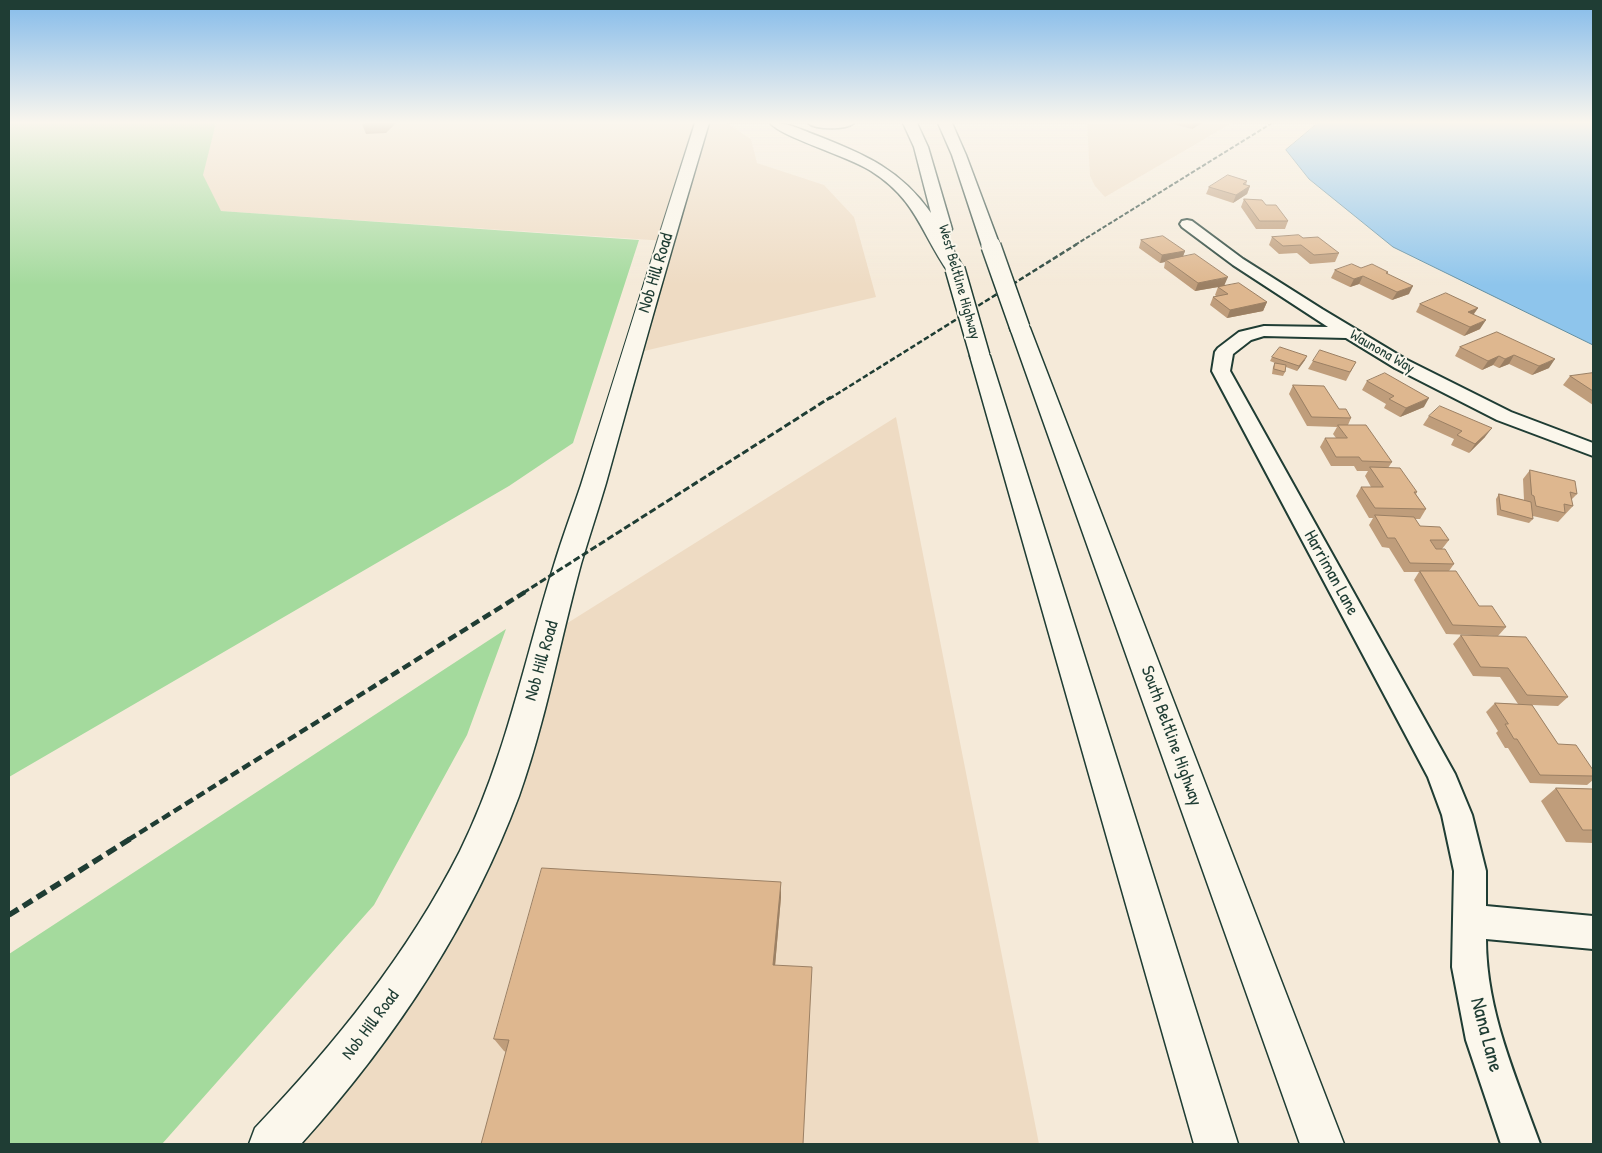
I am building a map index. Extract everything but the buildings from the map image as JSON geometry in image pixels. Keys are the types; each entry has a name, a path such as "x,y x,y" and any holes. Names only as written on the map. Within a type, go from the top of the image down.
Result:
{"main road":[{"name":"Nob Hill Road","path":"271,1144 313,1100 375,1024 431,940 471,866 493,818 518,746 568,565 686,177"},
{"path":"891,177 904,186 920,206 955,269"},
{"name":"West Beltline Highway","path":"930,177 980,356 1216,1144"},
{"name":"South Beltline Highway","path":"967,177 1020,328 1322,1144"}],"street":[{"name":"Waunona Way","path":"1187,224 1238,262 1350,334 1401,364 1504,416 1593,450"},
{"name":"Harriman Lane","path":"1350,334 1264,331 1245,336 1224,352 1221,371 1442,774 1457,815 1470,871 1470,921"},
{"path":"1470,921 1593,932"},
{"name":"Nana Lane","path":"1470,921 1469,967 1484,1040 1521,1144"}],"shaded area":[{"path":"203,177 799,177 824,185 854,217 876,297 631,354 666,241 220,211"},
{"path":"1090,177 1140,177 1105,197 1095,186"},
{"path":"896,417 1039,1144 271,1144 313,1100 431,940 550,634"}],"green space":[{"path":"9,177 204,177 221,211 639,240 573,443 509,486 9,777"},
{"path":"506,629 467,735 374,905 162,1144 9,1144 9,954"}],"water":[{"path":"1307,177 1593,177 1593,345 1393,247"}],"railway":[{"path":"1075,245 1185,177"},
{"path":"829,399 1077,244"},
{"path":"523,593 831,397"},
{"path":"128,840 525,592"},
{"path":"9,915 130,839"}]}
